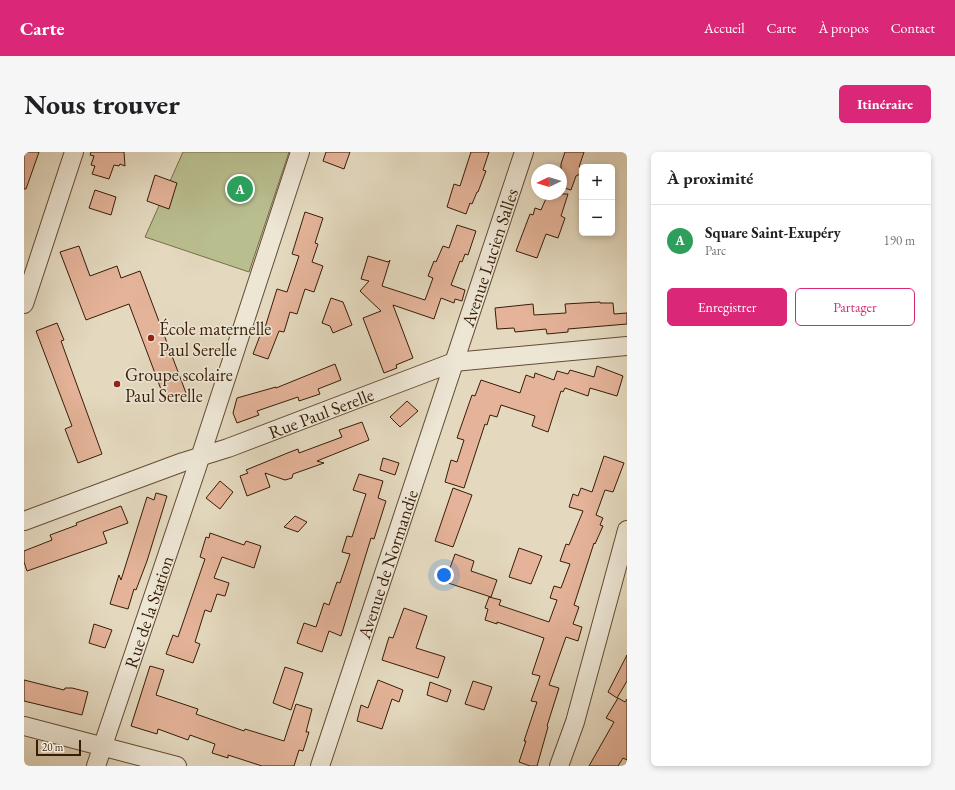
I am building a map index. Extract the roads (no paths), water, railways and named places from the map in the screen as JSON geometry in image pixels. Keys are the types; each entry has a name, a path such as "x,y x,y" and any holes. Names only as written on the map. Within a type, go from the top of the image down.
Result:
{"street":[{"path":"24,304 74,152"},
{"name":"Rue de la Station","path":"96,766 300,152"},
{"name":"Avenue Lucien Salles","path":"454,362 524,152"},
{"name":"Rue Paul Serelle","path":"24,521 200,456 228,448 454,362 627,346"},
{"name":"Avenue de Normandie","path":"320,766 454,362"},
{"path":"559,766 575,722 627,530"},
{"path":"24,726 177,766"}],"place":[{"name":"Square Saint-Exupéry","path":"240,189"},
{"name":"École maternelle Paul Serelle","path":"151,338"},
{"name":"Groupe scolaire Paul Serelle","path":"117,384"}]}
